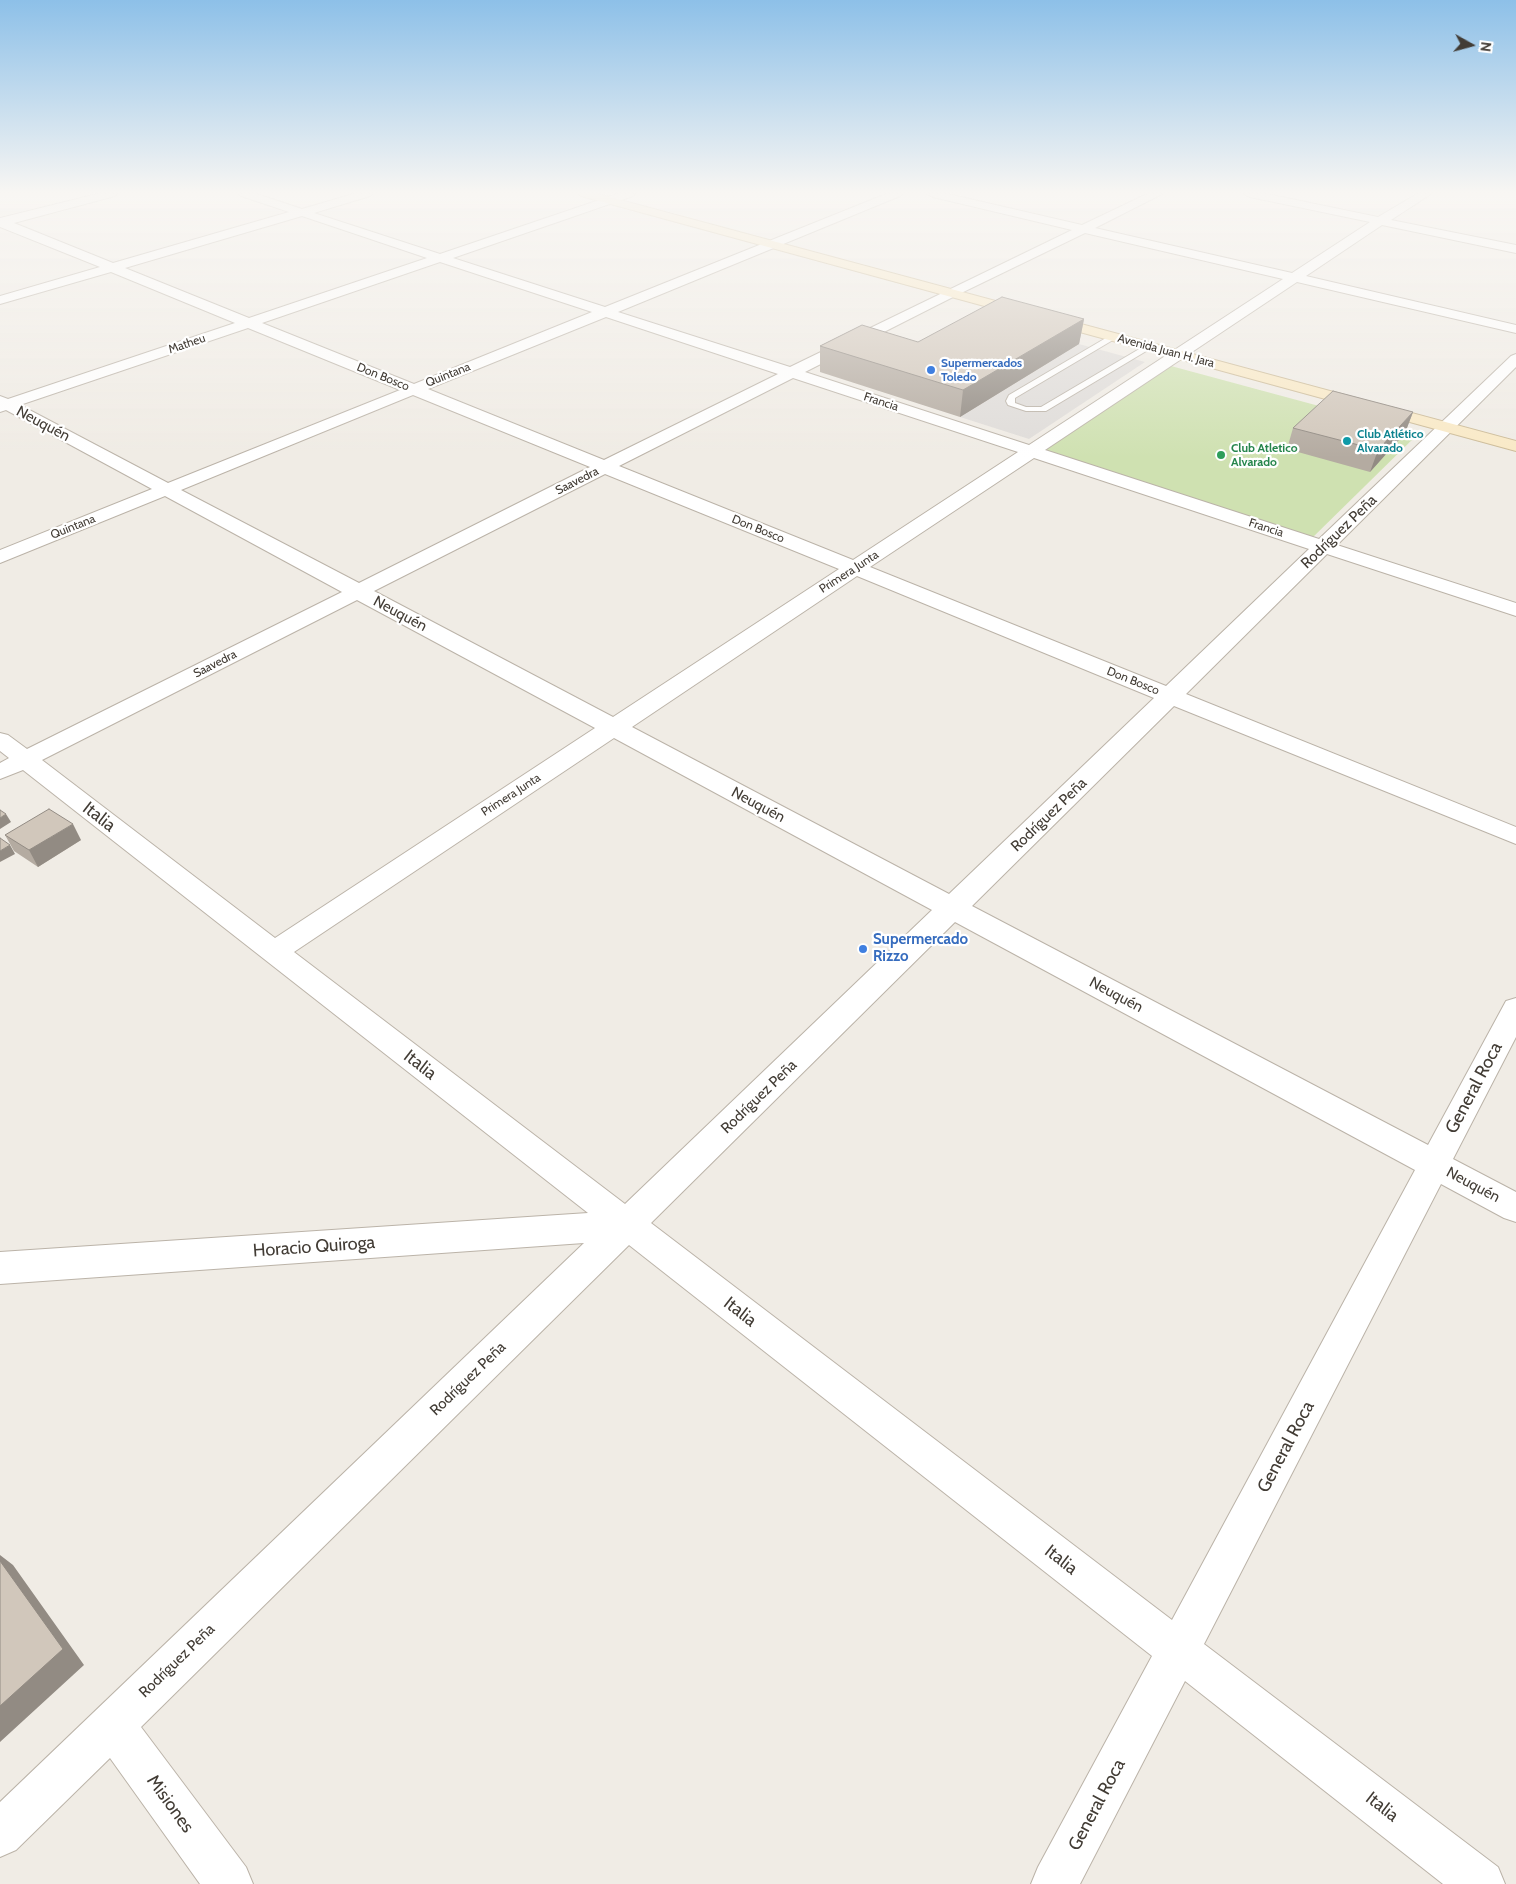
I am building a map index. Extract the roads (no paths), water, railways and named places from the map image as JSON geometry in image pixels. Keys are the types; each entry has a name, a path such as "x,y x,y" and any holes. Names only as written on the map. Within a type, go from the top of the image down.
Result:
{"main road":[{"name":"Avenida Juan H. Jara","path":"910,282 1516,446"}],"street":[{"path":"0,300 64,282"},
{"name":"Don Bosco","path":"147,282 1516,836"},
{"name":"Matheu","path":"2,404 370,282"},
{"name":"Francia","path":"513,282 1516,610"},
{"name":"Quintana","path":"0,556 678,282"},
{"name":"Saavedra","path":"8,757 358,592 973,282"},
{"name":"Primera Junta","path":"274,952 1289,282"},
{"path":"1312,282 1516,329"},
{"name":"Rodríguez Peña","path":"0,1834 1516,360"},
{"name":"Neuquén","path":"2,404 1516,1208"},
{"name":"Italia","path":"8,757 274,952 1481,1884"},
{"name":"General Roca","path":"1055,1884 1516,1010"},
{"name":"Horacio Quiroga","path":"0,1268 628,1225"},
{"name":"Misiones","path":"112,1724 229,1884"}],"lane":[{"path":"1114,337 1012,397 1010,401 1012,405 1026,409 1043,410 1149,347"}],"place":[{"name":"Supermercados Toledo","path":"931,370"},
{"name":"Club Atlético Alvarado","path":"1347,441"},
{"name":"Club Atletico Alvarado","path":"1221,455"},
{"name":"Supermercado Rizzo","path":"863,949"}]}
